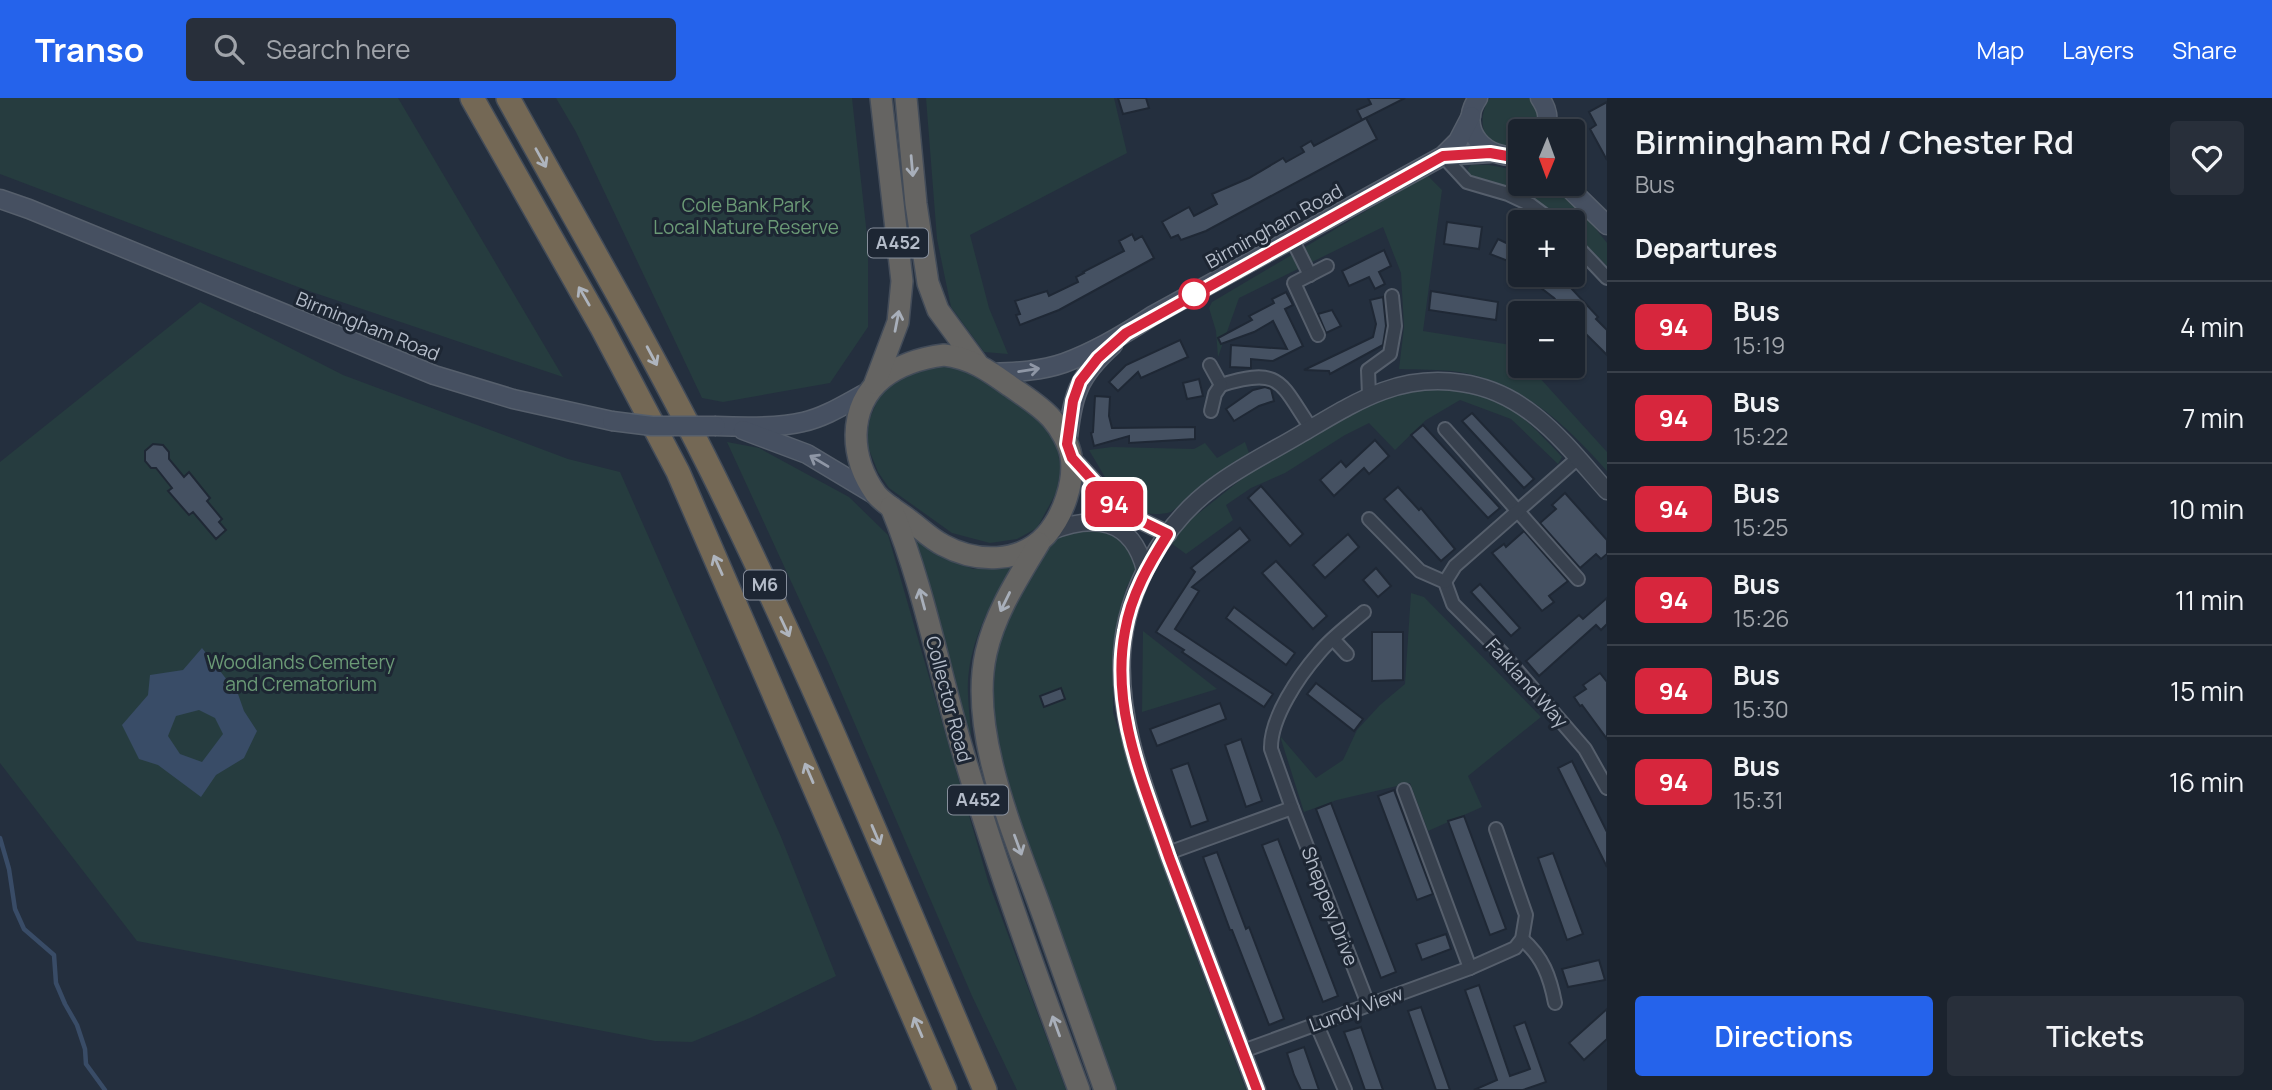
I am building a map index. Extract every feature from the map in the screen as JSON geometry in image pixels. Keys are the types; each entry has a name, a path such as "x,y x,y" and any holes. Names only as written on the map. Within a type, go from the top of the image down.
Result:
{"highway":[{"name":"M6","path":"472,98 601,326 678,472 945,1090"},
{"name":"M6","path":"508,98 631,314 713,472 823,709 985,1090"},
{"name":"A452","path":"871,388 896,369 919,358 960,356 985,368 1052,418 1069,451 1066,498 1044,537 1012,556 991,559 968,555 943,545 884,501 859,466 856,423 898,322 902,281 881,98"},
{"name":"A452","path":"906,98 916,204 928,282 937,310 985,368"},
{"name":"Collector Road","path":"884,501 909,550 966,762 1079,1090"},
{"name":"Collector Road","path":"1044,537 1013,587 994,625 986,655 982,695 984,724 990,755 1014,834 1105,1090"}],"main road":[{"path":"1541,98 1548,109 1549,119"},
{"name":"Birmingham Road","path":"985,368 1029,371 1064,363 1126,333 1443,156 1458,141 1474,105"},
{"path":"1474,105 1474,132 1479,143 1508,155"},
{"name":"Birmingham Road","path":"1443,156 1508,156"},
{"path":"1586,193 1602,216"},
{"path":"1578,196 1602,216"},
{"name":"Birmingham Road","path":"0,200 29,209 433,375 513,399 612,421 652,426 737,427 803,422 832,411 871,388"},
{"name":"Birmingham Road","path":"1069,451 1073,401 1080,381 1098,358 1126,333"},
{"name":"Birmingham Road","path":"737,427 807,454 884,501"}],"street":[{"path":"1443,156 1467,182 1508,194 1538,210"},
{"path":"1292,239 1310,275"},
{"path":"1585,255 1607,278"},
{"path":"1318,335 1294,283 1327,266"},
{"path":"1369,395 1368,370 1390,354 1395,326 1392,296"},
{"path":"1210,365 1221,385"},
{"path":"1211,411 1215,394 1221,385 1239,379 1264,377 1275,380 1294,401 1311,428"},
{"path":"1258,1090 1168,853 1132,746 1122,701 1125,631 1145,570 1184,514 1215,485 1369,395 1400,384 1463,383 1489,389 1533,412 1607,491"},
{"path":"1445,429 1578,579"},
{"path":"1069,451 1114,504 1168,534"},
{"path":"1369,519 1420,571 1445,582 1455,566 1578,458"},
{"path":"1044,537 1069,524 1085,522 1113,525 1135,543 1145,570"},
{"name":"Falkland Way","path":"1445,582 1453,604 1510,662 1585,749 1607,788"},
{"name":"Sheppey Drive","path":"1364,612 1320,652 1291,693 1278,715 1272,732 1271,749 1368,1004"},
{"path":"1333,639 1347,654"},
{"path":"1404,790 1470,968"},
{"path":"1168,853 1292,808"},
{"path":"1496,830 1526,915 1522,939 1535,951 1550,976 1555,1003"},
{"name":"Lundy View","path":"1243,1051 1470,968 1515,948 1522,939"},
{"path":"1316,1023 1345,1090"}],"green space":[{"path":"0,98 398,98 563,377 306,290 0,174"},
{"name":"Cole Bank Park Local Nature Reserve","path":"556,98 852,98 868,245 868,327 830,383 723,402 702,398 576,132"},
{"path":"926,98 1114,98 1127,153 970,235 989,308 1008,354 984,352 951,307 937,239"},
{"path":"1490,98 1532,98 1540,112 1539,119 1508,119 1506,148 1496,145 1485,134 1483,120"},
{"path":"1471,165 1508,169 1508,189 1469,175 1468,169"},
{"path":"1427,175 1442,190 1423,331 1508,345 1508,378 1540,378 1607,452 1607,471 1559,422 1523,396 1503,386 1482,377 1459,372 1399,369 1404,327 1401,273 1383,227 1239,298 1218,357 1216,331 1209,308 1212,302"},
{"path":"1523,196 1568,196 1581,210 1547,210"},
{"path":"1585,215 1607,243 1607,266 1585,244"},
{"name":"Woodlands Cemetery and Crematorium","path":"200,302 343,375 568,459 620,472 781,837 836,976 750,1018 692,1042 655,1041 137,941 0,763 0,462"},
{"path":"928,363 966,365 1040,419 1056,442 1061,469 1056,493 1037,528 1017,539 990,543 952,533 889,488 878,472 866,442 870,418 883,387"},
{"path":"1422,388 1468,391 1501,403 1516,412 1562,457 1558,464 1511,419 1460,400 1426,420 1395,450 1369,423 1285,473 1251,488 1226,505 1233,520 1186,554 1171,543 1190,520 1253,470 1390,393"},
{"path":"727,442 759,448 849,497 888,535 988,881 1066,1090 1017,1090 972,996 829,664"},
{"path":"1245,442 1249,453 1171,512 1155,514 1142,512 1120,497 1089,450 1112,447 1194,449 1205,443 1217,458"},
{"path":"1093,527 1117,534 1135,556 1135,571 1126,588 1113,644 1113,713 1171,890 1246,1090 1116,1090 997,752 993,720 995,659 1012,603 1043,554 1059,537 1076,529"},
{"path":"914,537 944,557 973,569 1012,565 1012,570 983,622 973,650 968,680 971,734 968,738"},
{"path":"1411,593 1424,597 1541,717 1468,776 1482,807 1428,831 1410,783 1337,800 1304,812 1280,736 1316,778 1343,760 1357,730 1380,705 1405,684"},
{"path":"1143,631 1217,689 1142,712"}],"water":[{"path":"202,648 238,694 244,711 257,731 244,758 216,775 201,797 158,765 139,759 122,725 148,695 150,675 183,670","holes":["199,710 215,718 223,734 202,762 180,754 168,736 176,716"]}],"building":[{"path":"1118,98 1146,98 1149,108 1123,114"},
{"path":"1368,98 1405,98 1362,120 1357,110 1371,104"},
{"path":"1607,102 1607,160 1590,129 1596,125 1589,112"},
{"path":"1366,118 1377,139 1206,231 1181,240 1178,235 1171,238 1162,222 1189,207 1194,216 1217,204 1212,194 1249,178 1283,158 1286,162 1304,152 1301,147 1311,141 1314,146"},
{"path":"1447,222 1482,227 1479,249 1444,244"},
{"path":"1132,234 1135,240 1142,236 1154,258 1059,310 1020,325 1016,315 1020,314 1015,301 1047,291 1049,296 1078,282 1076,277 1083,272 1124,251 1119,241"},
{"path":"1498,239 1508,244 1508,261 1490,254"},
{"path":"1384,250 1391,266 1379,272 1385,284 1375,289 1369,277 1349,286 1342,271"},
{"path":"1540,287 1570,287 1583,301 1557,301"},
{"path":"1431,291 1498,302 1496,320 1429,310"},
{"path":"1286,292 1293,305 1285,309 1303,346 1273,361 1251,359 1251,368 1230,367 1231,345 1287,349 1273,321 1254,332 1221,344 1218,338 1252,320 1249,316 1274,303 1272,299"},
{"path":"1383,297 1386,326 1383,345 1330,374 1329,371 1304,370 1373,337 1376,324 1370,300"},
{"path":"1585,303 1607,330 1607,355 1585,333"},
{"path":"1332,310 1341,326 1326,333 1318,314"},
{"path":"1180,340 1188,357 1141,378 1138,372 1118,391 1109,382 1126,365"},
{"path":"1199,379 1203,396 1187,399 1183,383"},
{"path":"1265,387 1271,389 1274,401 1259,406 1234,421 1226,409 1253,390"},
{"path":"1095,396 1110,397 1109,416 1112,428 1195,427 1195,439 1129,443 1129,436 1094,446 1091,433"},
{"path":"1472,413 1534,479 1524,488 1462,421"},
{"path":"1423,425 1500,508 1488,518 1411,435"},
{"path":"1375,440 1389,456 1369,474 1364,468 1334,496 1320,480 1341,461 1346,467"},
{"path":"153,444 163,445 169,452 169,459 184,477 189,472 210,498 207,501 222,519 219,522 226,530 216,539 193,512 189,515 168,491 172,488 156,468 151,468 145,461 145,451"},
{"path":"1261,486 1303,534 1290,546 1248,498"},
{"path":"1398,487 1419,510 1421,508 1455,549 1441,561 1384,499"},
{"path":"1565,493 1607,540 1607,554 1601,559 1596,554 1580,568 1540,523 1556,509 1552,505"},
{"path":"1240,528 1250,540 1192,587 1199,591 1175,629 1273,694 1264,707 1156,632 1195,572 1191,568"},
{"path":"1524,531 1568,581 1549,596 1554,602 1542,611 1492,553 1504,544 1506,547"},
{"path":"1348,534 1359,547 1325,578 1313,565"},
{"path":"1276,561 1327,616 1313,629 1262,573"},
{"path":"1376,568 1391,586 1378,597 1363,580"},
{"path":"1480,584 1520,628 1511,636 1471,592"},
{"path":"1607,598 1607,624 1601,630 1596,625 1539,676 1526,661 1579,615 1583,619"},
{"path":"1234,607 1295,653 1286,665 1226,618"},
{"path":"1372,632 1403,632 1403,680 1372,681"},
{"path":"1600,673 1607,682 1607,739 1574,697 1586,689 1583,685"},
{"path":"1316,683 1363,719 1354,731 1307,694"},
{"path":"1061,688 1065,699 1044,707 1040,696"},
{"path":"1220,703 1226,719 1157,746 1150,729"},
{"path":"1241,739 1262,801 1246,807 1225,745"},
{"path":"1572,761 1607,832 1607,867 1558,768"},
{"path":"1188,763 1208,821 1191,827 1171,769"},
{"path":"1394,790 1433,894 1417,900 1378,796"},
{"path":"1331,803 1396,972 1381,978 1316,809"},
{"path":"1464,816 1506,929 1490,935 1448,821"},
{"path":"1278,839 1338,996 1323,1002 1262,845"},
{"path":"1217,852 1284,1019 1269,1025 1203,857"},
{"path":"1553,853 1583,934 1567,940 1538,858"},
{"path":"1446,934 1451,949 1422,960 1416,944"},
{"path":"1599,960 1605,980 1568,987 1562,969"},
{"path":"1479,985 1510,1076 1530,1069 1514,1026 1525,1022 1546,1082 1523,1090 1474,1090 1497,1080 1465,990"},
{"path":"1421,1007 1450,1090 1436,1090 1408,1011"},
{"path":"1607,1009 1607,1039 1584,1060 1569,1043"},
{"path":"1361,1027 1383,1090 1365,1090 1344,1032"},
{"path":"1304,1047 1319,1090 1301,1090 1294,1075 1287,1053"}],"waterway":[{"path":"0,838 9,869 15,909 24,929 54,955 56,983 77,1025 85,1049 86,1064 105,1090"}],"bus line":[{"name":"94","path":"1257,1090 1155,817 1124,715 1122,653 1125,631 1145,570 1168,534 1114,504 1072,458 1067,444 1073,401 1080,381 1098,358 1126,333 1152,316 1443,156 1490,153 1508,156"}]}
